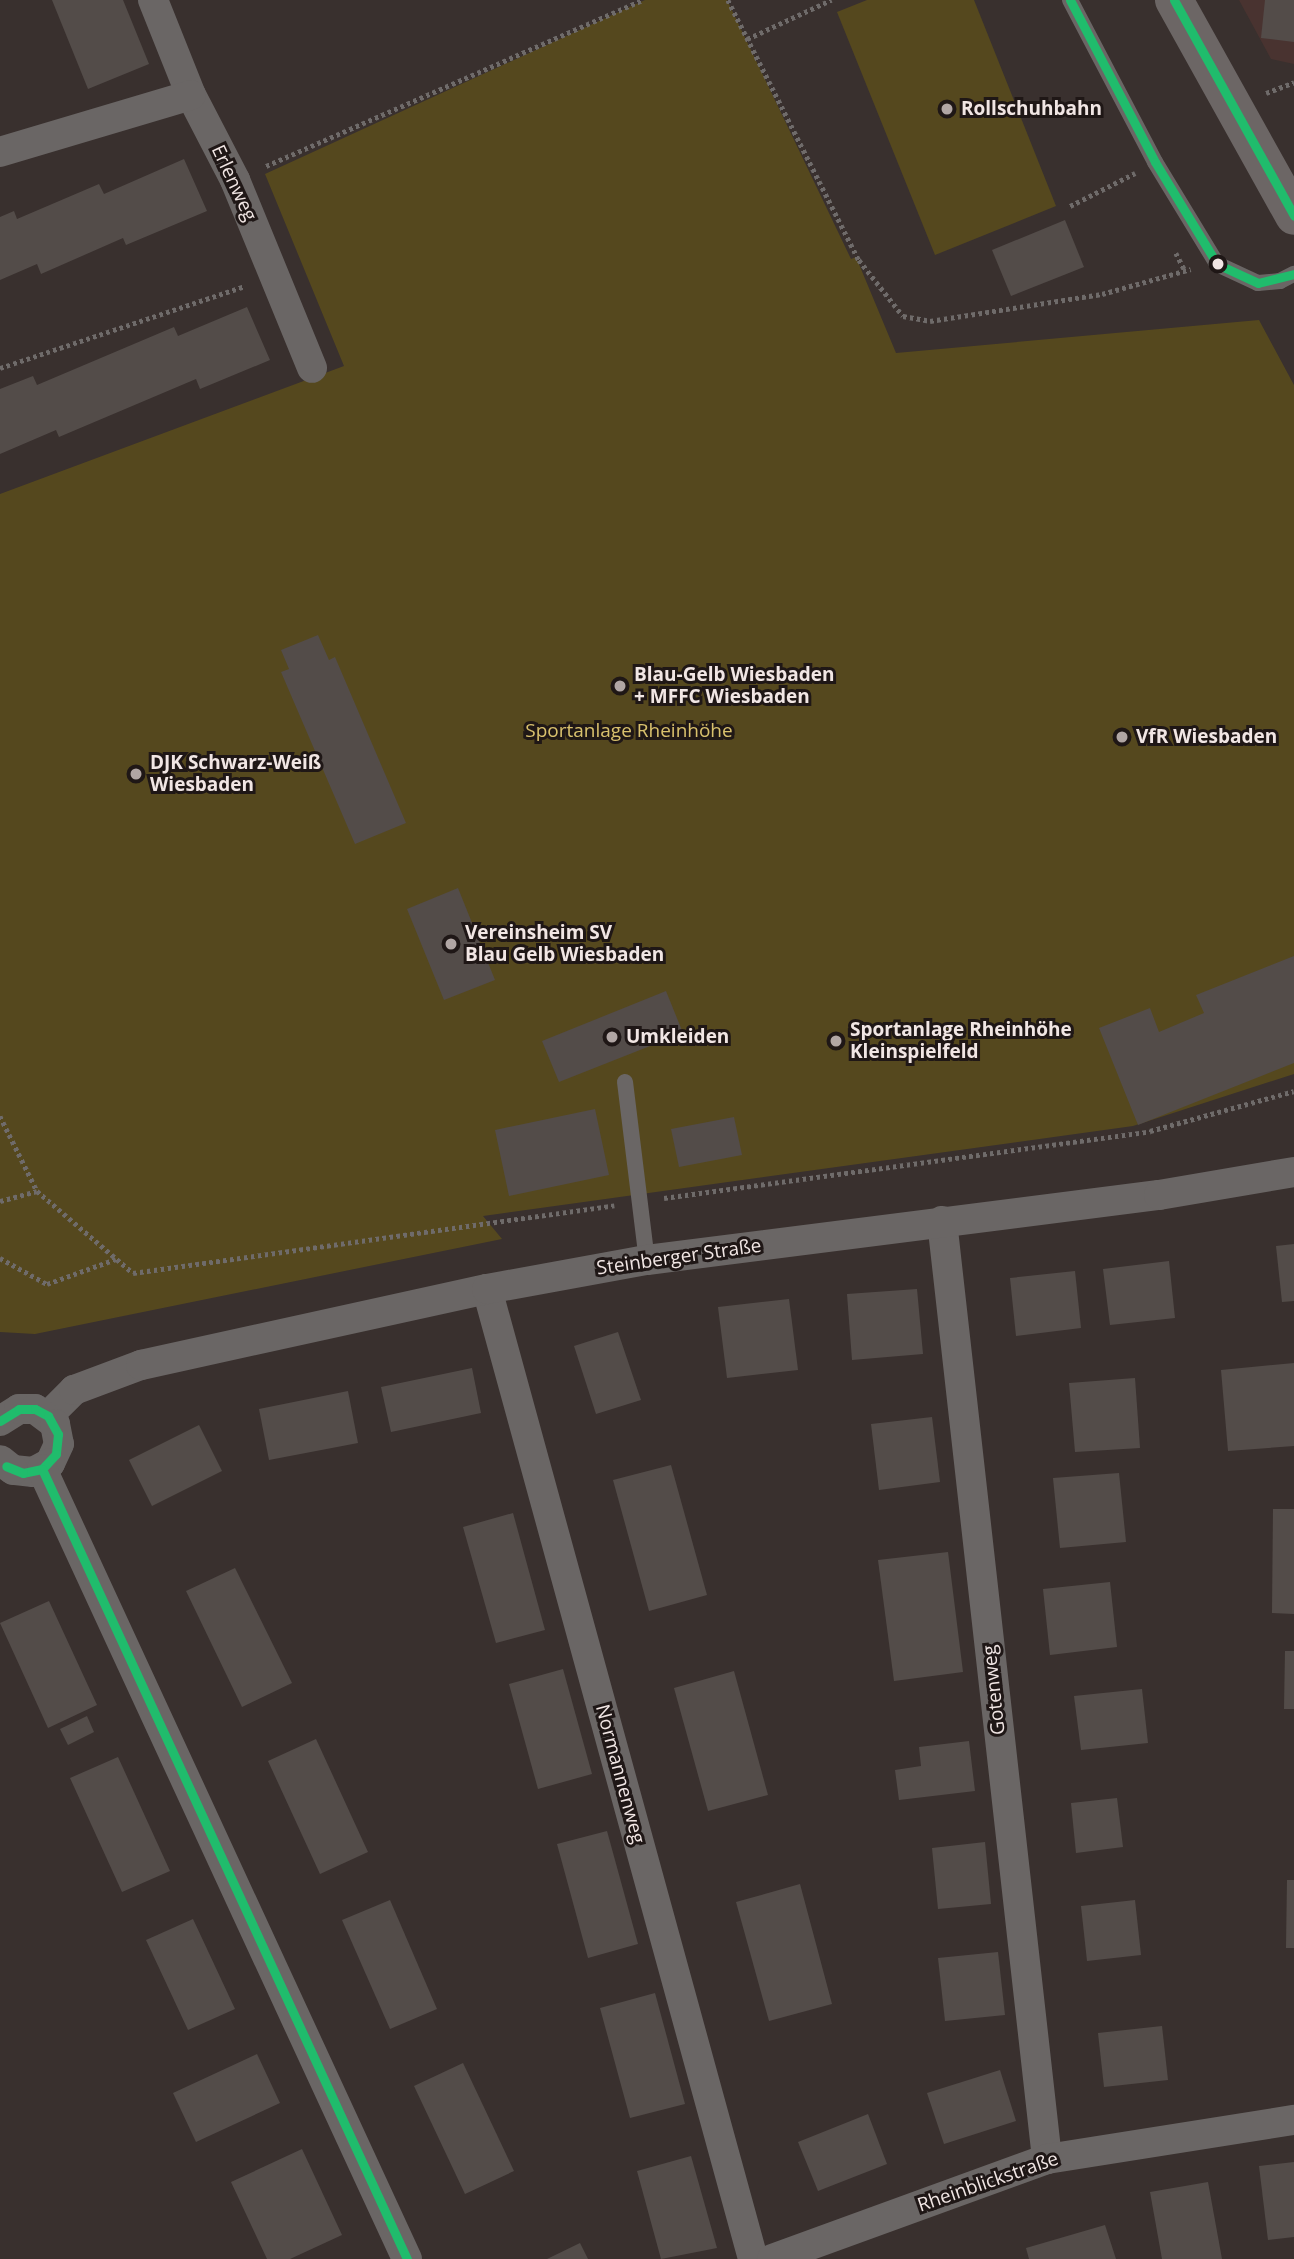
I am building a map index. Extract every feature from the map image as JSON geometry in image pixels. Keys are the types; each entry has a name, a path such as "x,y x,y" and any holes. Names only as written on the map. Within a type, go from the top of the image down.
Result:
{"main road":[{"path":"1174,0 1294,216"}],"street":[{"name":"Erlenweg","path":"153,0 191,96 235,180 312,368"},
{"path":"0,152 191,96"},
{"name":"Steinberger Straße","path":"48,1416 75,1390 141,1365 487,1289 648,1260 942,1220 1159,1195 1294,1171"},
{"name":"Gotenweg","path":"942,1220 1047,2159"},
{"name":"Normannenweg","path":"487,1289 752,2259"},
{"path":"0,1421 19,1409 35,1409 48,1416 58,1444 42,1469 23,1473 0,1460"},
{"path":"42,1469 59,1497 407,2259"},
{"name":"Rheinblickstraße","path":"772,2259 1047,2159 1294,2120"}],"lane":[{"path":"1070,0 1167,183 1217,264 1258,283 1280,281 1294,274"},
{"path":"625,1082 648,1260"}],"path":[{"path":"235,180 643,0"},
{"path":"727,0 859,260 903,316 930,321 1102,294 1185,271"},
{"path":"747,39 831,0"},
{"path":"1070,206 1138,172"},
{"path":"0,368 275,276"},
{"path":"0,1116 37,1191 133,1273 1150,1131 1294,1091"},
{"path":"0,1201 37,1191"},
{"path":"0,1258 47,1284 117,1259"}],"shaded area":[{"path":"1239,0 1294,0 1294,64 1271,59"}],"green space":[{"name":"Sportanlage Rheinhöhe","path":"645,0 727,0 851,259 856,257 896,353 1259,320 1294,385 1294,1074 1133,1126 483,1216 502,1239 35,1334 0,1332 0,494 344,366 265,174"},
{"name":"Rollschuhbahn","path":"867,0 974,0 1056,206 935,255 837,12"}],"building":[{"path":"52,0 123,0 149,64 88,89"},
{"path":"1265,0 1294,0 1294,42 1261,38"},
{"path":"184,159 207,211 126,245 123,238 41,274 37,264 0,280 0,217 14,211 17,219 99,184 104,194"},
{"path":"1065,220 1084,267 1011,296 992,250"},
{"path":"247,307 270,360 200,389 196,379 59,437 56,430 0,454 0,389 33,376 37,385 174,327 178,336"},
{"path":"318,635 329,660 335,657 406,823 355,844 281,672 289,669 281,650"},
{"name":"Vereinsheim SV Blau Gelb Wiesbaden","path":"458,888 495,980 444,1000 407,909"},
{"path":"1294,956 1294,1063 1138,1125 1099,1028 1150,1008 1159,1032 1204,1013 1196,995"},
{"name":"Umkleiden","path":"666,991 683,1033 559,1082 542,1041"},
{"path":"595,1109 609,1175 509,1196 495,1130"},
{"path":"734,1117 742,1155 679,1167 671,1129"},
{"path":"1294,1244 1294,1301 1282,1302 1276,1246"},
{"path":"1169,1261 1175,1318 1110,1325 1103,1269"},
{"path":"1075,1271 1081,1328 1016,1336 1010,1278"},
{"path":"917,1289 923,1354 852,1360 847,1294"},
{"path":"789,1299 798,1370 727,1378 718,1307"},
{"path":"618,1332 641,1400 596,1414 574,1346"},
{"path":"1294,1363 1294,1446 1228,1451 1221,1370"},
{"path":"472,1368 481,1413 391,1432 381,1387"},
{"path":"1135,1378 1140,1448 1075,1452 1069,1383"},
{"path":"348,1391 358,1443 269,1460 259,1409"},
{"path":"932,1417 940,1482 879,1490 871,1424"},
{"path":"199,1425 222,1471 152,1506 129,1460"},
{"path":"671,1465 707,1595 649,1611 613,1480"},
{"path":"1119,1473 1126,1542 1060,1548 1053,1478"},
{"path":"1273,1509 1294,1509 1294,1614 1272,1613"},
{"path":"513,1513 545,1630 496,1643 463,1527"},
{"path":"948,1552 963,1672 894,1681 878,1560"},
{"path":"235,1568 292,1683 242,1707 186,1591"},
{"path":"1110,1582 1117,1647 1050,1655 1043,1589"},
{"path":"49,1601 97,1705 48,1728 0,1623"},
{"path":"1285,1651 1294,1651 1294,1709 1284,1709"},
{"path":"563,1669 592,1774 538,1789 509,1684"},
{"path":"734,1671 768,1795 708,1811 674,1688"},
{"path":"1142,1689 1148,1743 1081,1750 1074,1696"},
{"path":"87,1716 94,1732 68,1745 60,1729"},
{"path":"316,1739 368,1852 320,1874 268,1761"},
{"path":"969,1741 975,1791 899,1800 895,1770 921,1766 919,1747"},
{"path":"118,1757 170,1871 122,1892 70,1778"},
{"path":"1117,1798 1123,1847 1076,1853 1071,1803"},
{"path":"607,1831 638,1944 588,1958 557,1844"},
{"path":"985,1842 991,1904 938,1909 932,1848"},
{"path":"1287,1880 1294,1880 1294,1948 1286,1948"},
{"path":"800,1884 832,2004 769,2021 736,1902"},
{"path":"390,1900 437,2009 390,2029 342,1920"},
{"path":"1135,1900 1141,1955 1087,1961 1081,1906"},
{"path":"193,1919 235,2009 188,2030 146,1940"},
{"path":"998,1952 1005,2015 945,2021 938,1958"},
{"path":"655,1993 685,2104 630,2118 600,2008"},
{"path":"1162,2026 1168,2080 1104,2087 1098,2033"},
{"path":"257,2054 280,2103 196,2142 173,2093"},
{"path":"463,2063 514,2171 465,2194 414,2086"},
{"path":"1000,2070 1016,2121 944,2144 927,2093"},
{"path":"868,2114 887,2164 818,2191 798,2142"},
{"path":"302,2149 342,2235 290,2259 267,2259 231,2182"},
{"path":"691,2156 717,2248 661,2259 637,2171"},
{"path":"1294,2162 1294,2237 1268,2240 1259,2166"},
{"path":"1208,2182 1222,2259 1162,2259 1150,2192"},
{"path":"1105,2225 1116,2259 1029,2259 1026,2248"},
{"path":"580,2243 588,2259 547,2259"}],"transit line":[{"path":"1070,0 1155,162 1217,264 1258,283 1294,274"},
{"path":"1174,0 1294,216"},
{"path":"0,1421 19,1409 35,1409 48,1416 58,1434 56,1454 42,1469 23,1473 6,1466"},
{"path":"42,1469 407,2259"}],"place":[{"name":"Rollschuhbahn","path":"947,109"},
{"name":"Blau-Gelb Wiesbaden + MFFC Wiesbaden","path":"620,686"},
{"name":"VfR Wiesbaden","path":"1122,737"},
{"name":"DJK Schwarz-Weiß Wiesbaden","path":"136,774"},
{"name":"Vereinsheim SV Blau Gelb Wiesbaden","path":"451,944"},
{"name":"Umkleiden","path":"612,1037"},
{"name":"Sportanlage Rheinhöhe Kleinspielfeld","path":"836,1041"}]}
